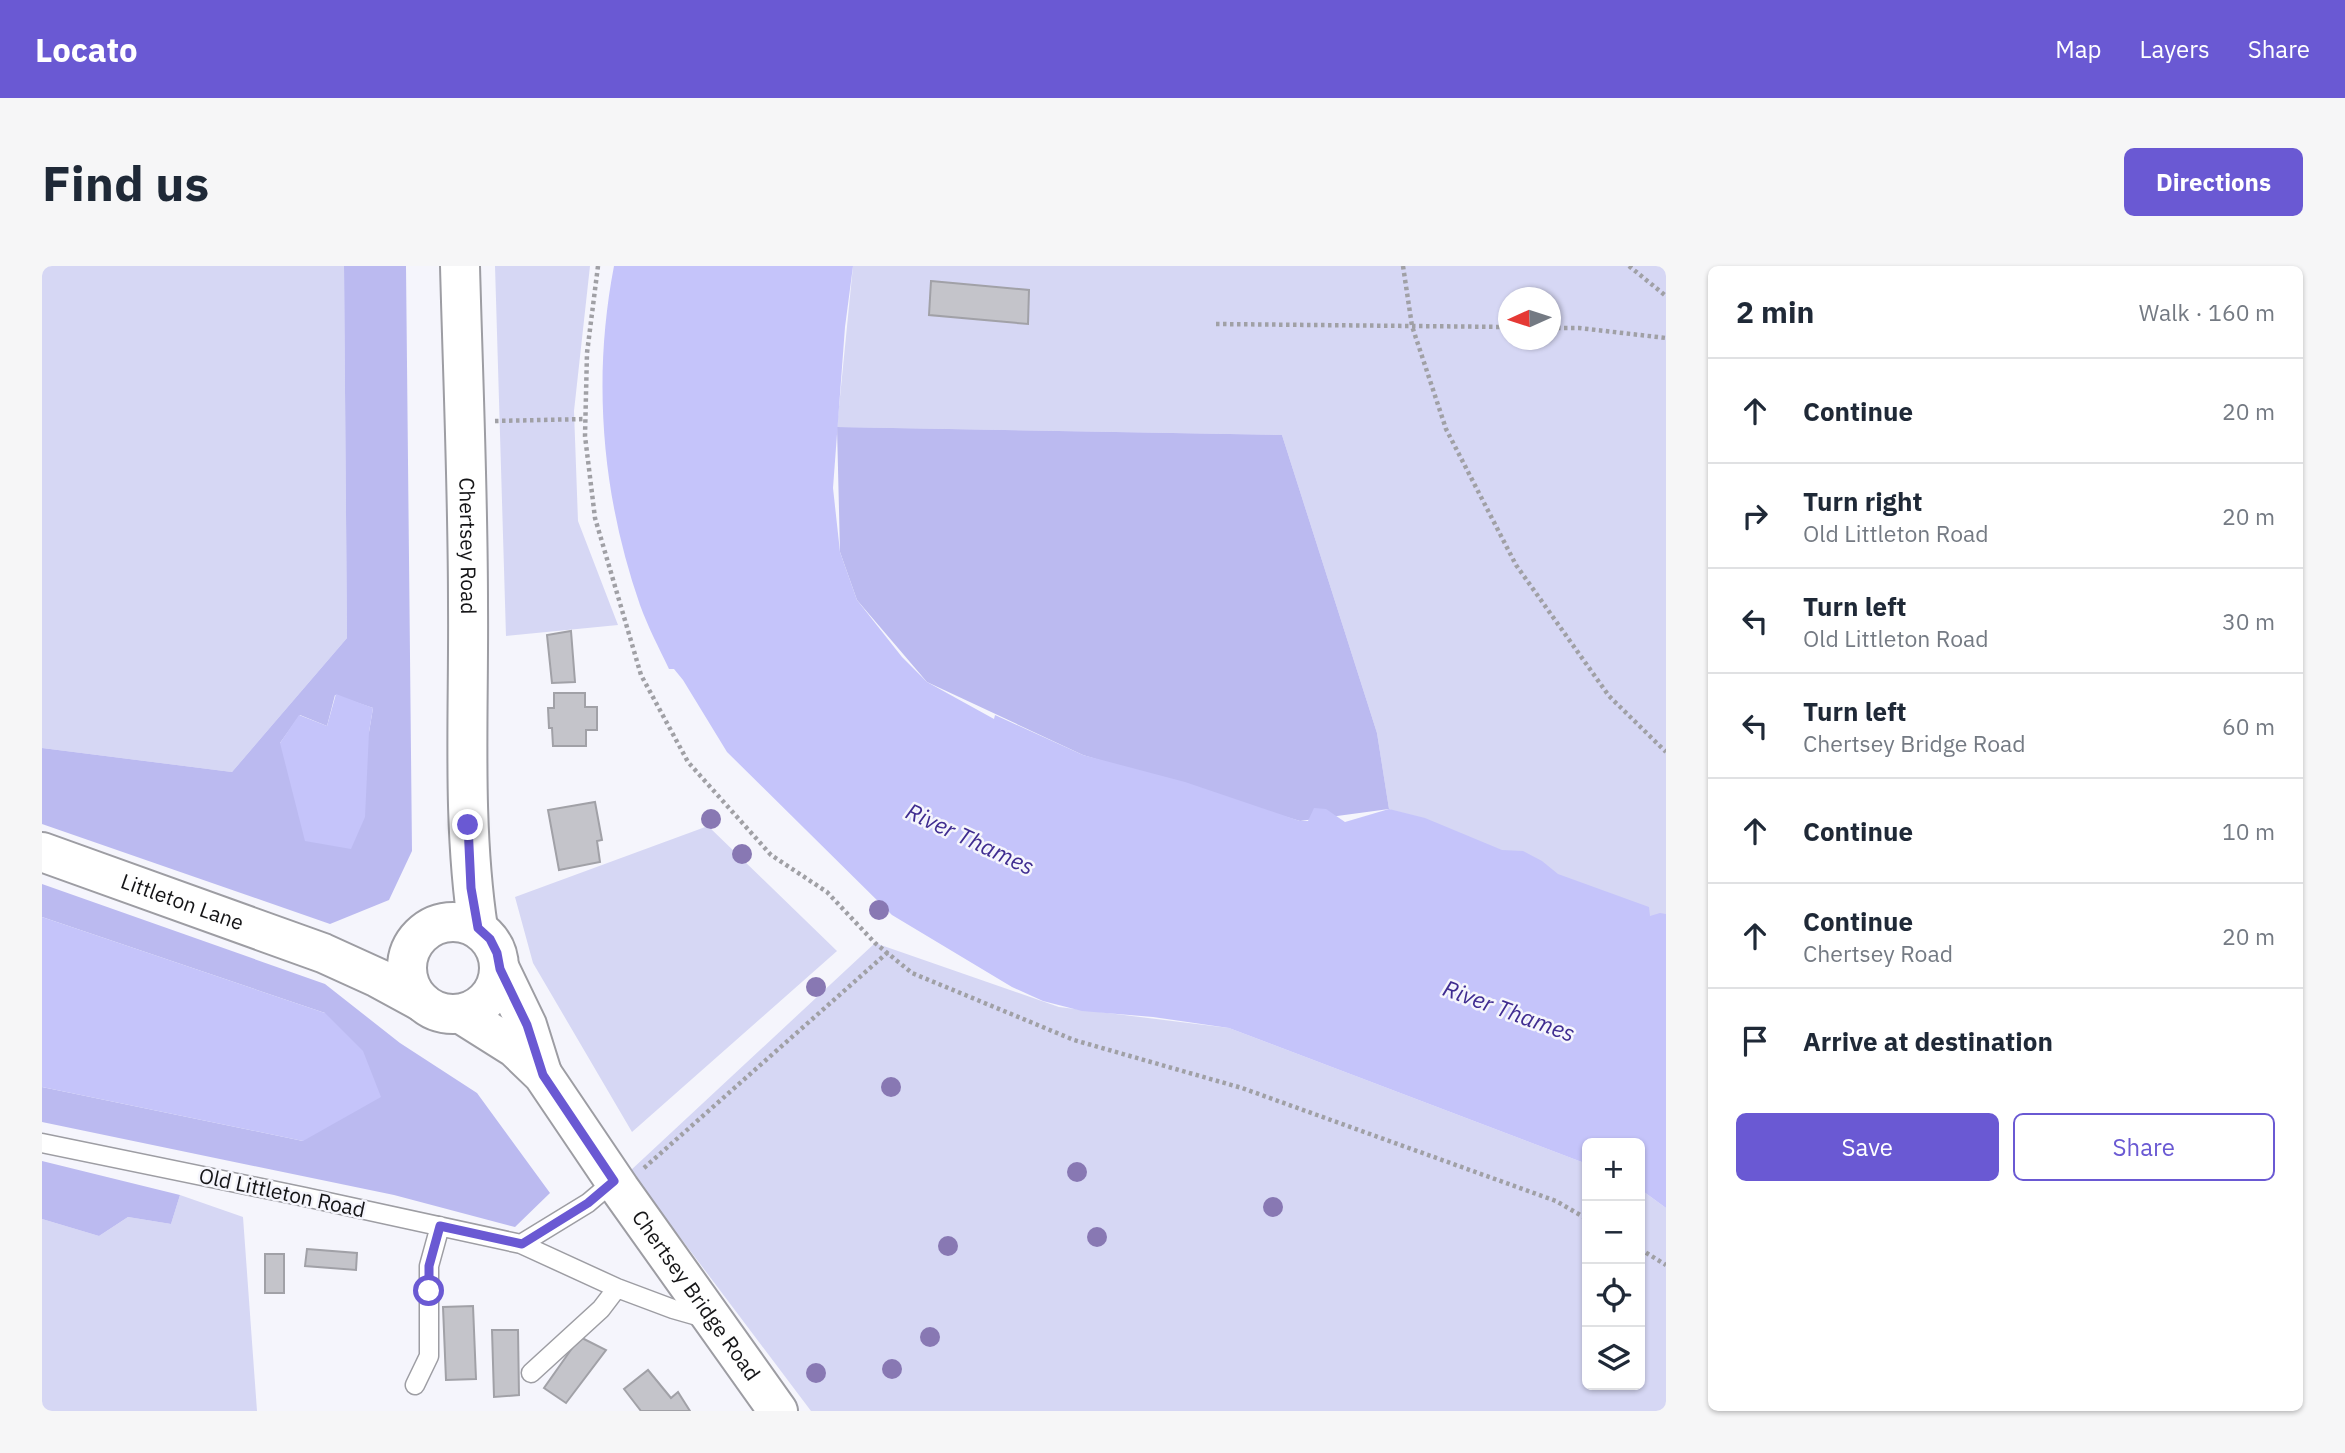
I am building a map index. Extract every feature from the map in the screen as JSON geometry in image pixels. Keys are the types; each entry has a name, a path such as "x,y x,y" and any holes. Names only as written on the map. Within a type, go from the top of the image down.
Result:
{"main road":[{"name":"Chertsey Road","path":"444,932 458,881 468,825 468,602 460,266"},
{"name":"Littleton Lane","path":"42,852 323,953"},
{"path":"323,953 379,956 444,932 490,939 497,953 500,969 494,990 483,1003 461,1014 429,1008 412,990 408,974 408,958 444,932"},
{"path":"323,953 422,1002"},
{"name":"Chertsey Bridge Road","path":"500,969 527,1025 543,1075"},
{"name":"Chertsey Bridge Road","path":"461,1014 515,1048 543,1075 614,1181 778,1411"}],"lane":[{"name":"Old Littleton Road","path":"42,1143 522,1244 617,1288 714,1321"},
{"path":"522,1244 588,1203 614,1181"},
{"path":"415,1385 429,1356 429,1266 440,1226"},
{"path":"531,1373 601,1309 617,1288"}],"path":[{"path":"598,266 587,353 585,436 595,518 641,675 688,762 771,855 827,892 874,943 912,973 1074,1040 1255,1093 1556,1201 1582,1216"},
{"path":"1403,266 1412,326 1446,429 1516,565 1609,696 1666,752"},
{"path":"1629,266 1666,296"},
{"path":"1216,324 1498,327"},
{"path":"1561,328 1666,338"},
{"path":"502,421 586,419"},
{"path":"655,1158 888,953"},
{"path":"1645,1253 1666,1265"}],"shaded area":[{"path":"42,266 344,266 347,638 232,772 42,748"},
{"path":"344,266 406,266 412,851 389,900 330,924 42,824 42,748 232,772 347,638","holes":["335,695 373,708 369,732 280,743 300,715 327,726"]},
{"path":"495,266 590,266 574,411 578,521 618,625 506,636"},
{"path":"853,266 1666,266 1666,929 1389,809 1377,733 1282,435 837,427"},
{"path":"837,427 1282,435 1377,733 1389,809 1300,821 1083,755 927,682 857,600 840,552"},
{"path":"708,826 837,951 632,1132 533,963 515,897"},
{"path":"42,884 325,984 400,1043 477,1093 550,1193 515,1227 394,1195 42,1122 42,1087 303,1141 325,1013 42,917"},
{"path":"875,943 1059,1007 1229,1028 1582,1162 1582,1390 1645,1390 1645,1193 1666,1208 1666,1411 811,1411 630,1171"},
{"path":"42,1161 180,1195 171,1224 128,1217 99,1236 42,1219"},
{"path":"180,1195 243,1217 257,1411 42,1411 42,1219 99,1236 128,1217 171,1224"}],"water":[{"name":"River Thames","path":"614,266 853,266 845,327 833,488 840,552 857,600 902,657 927,682 994,719 995,715 1083,755 1185,782 1300,821 1308,821 1314,808 1326,809 1345,822 1389,809 1425,818 1502,850 1523,851 1558,874 1649,907 1650,916 1666,914 1666,1208 1645,1193 1645,1138 1582,1138 1582,1162 1229,1028 1153,1017 1082,1011 1043,1001 1012,987 892,915 727,752 683,680 674,669 669,669 646,621 627,564 609,480 603,395 607,309"},
{"path":"336,694 373,708 369,732 365,817 351,849 305,841 280,743 299,715 327,726"},
{"path":"42,917 325,1013 363,1051 381,1097 303,1141 42,1087"}],"building":[{"path":"931,281 1029,290 1028,324 929,315"},
{"path":"571,631 575,682 552,683 547,635"},
{"path":"554,693 585,693 585,707 597,707 597,730 586,730 586,746 553,746 548,708 554,708"},
{"path":"595,802 602,840 597,841 600,862 559,870 548,810"},
{"path":"307,1249 357,1253 356,1270 305,1266"},
{"path":"265,1254 284,1254 284,1293 265,1293"},
{"path":"473,1306 476,1379 446,1380 443,1307"},
{"path":"492,1330 518,1330 519,1395 494,1397"},
{"path":"580,1337 606,1350 566,1403 544,1388"},
{"path":"648,1370 671,1398 678,1392 690,1411 641,1411 624,1389"}],"route":[{"path":"429,1291 429,1266 440,1226 522,1244 588,1203 614,1181 543,1075 527,1025 500,969 497,953 490,939 478,928 471,888 468,825"}]}
